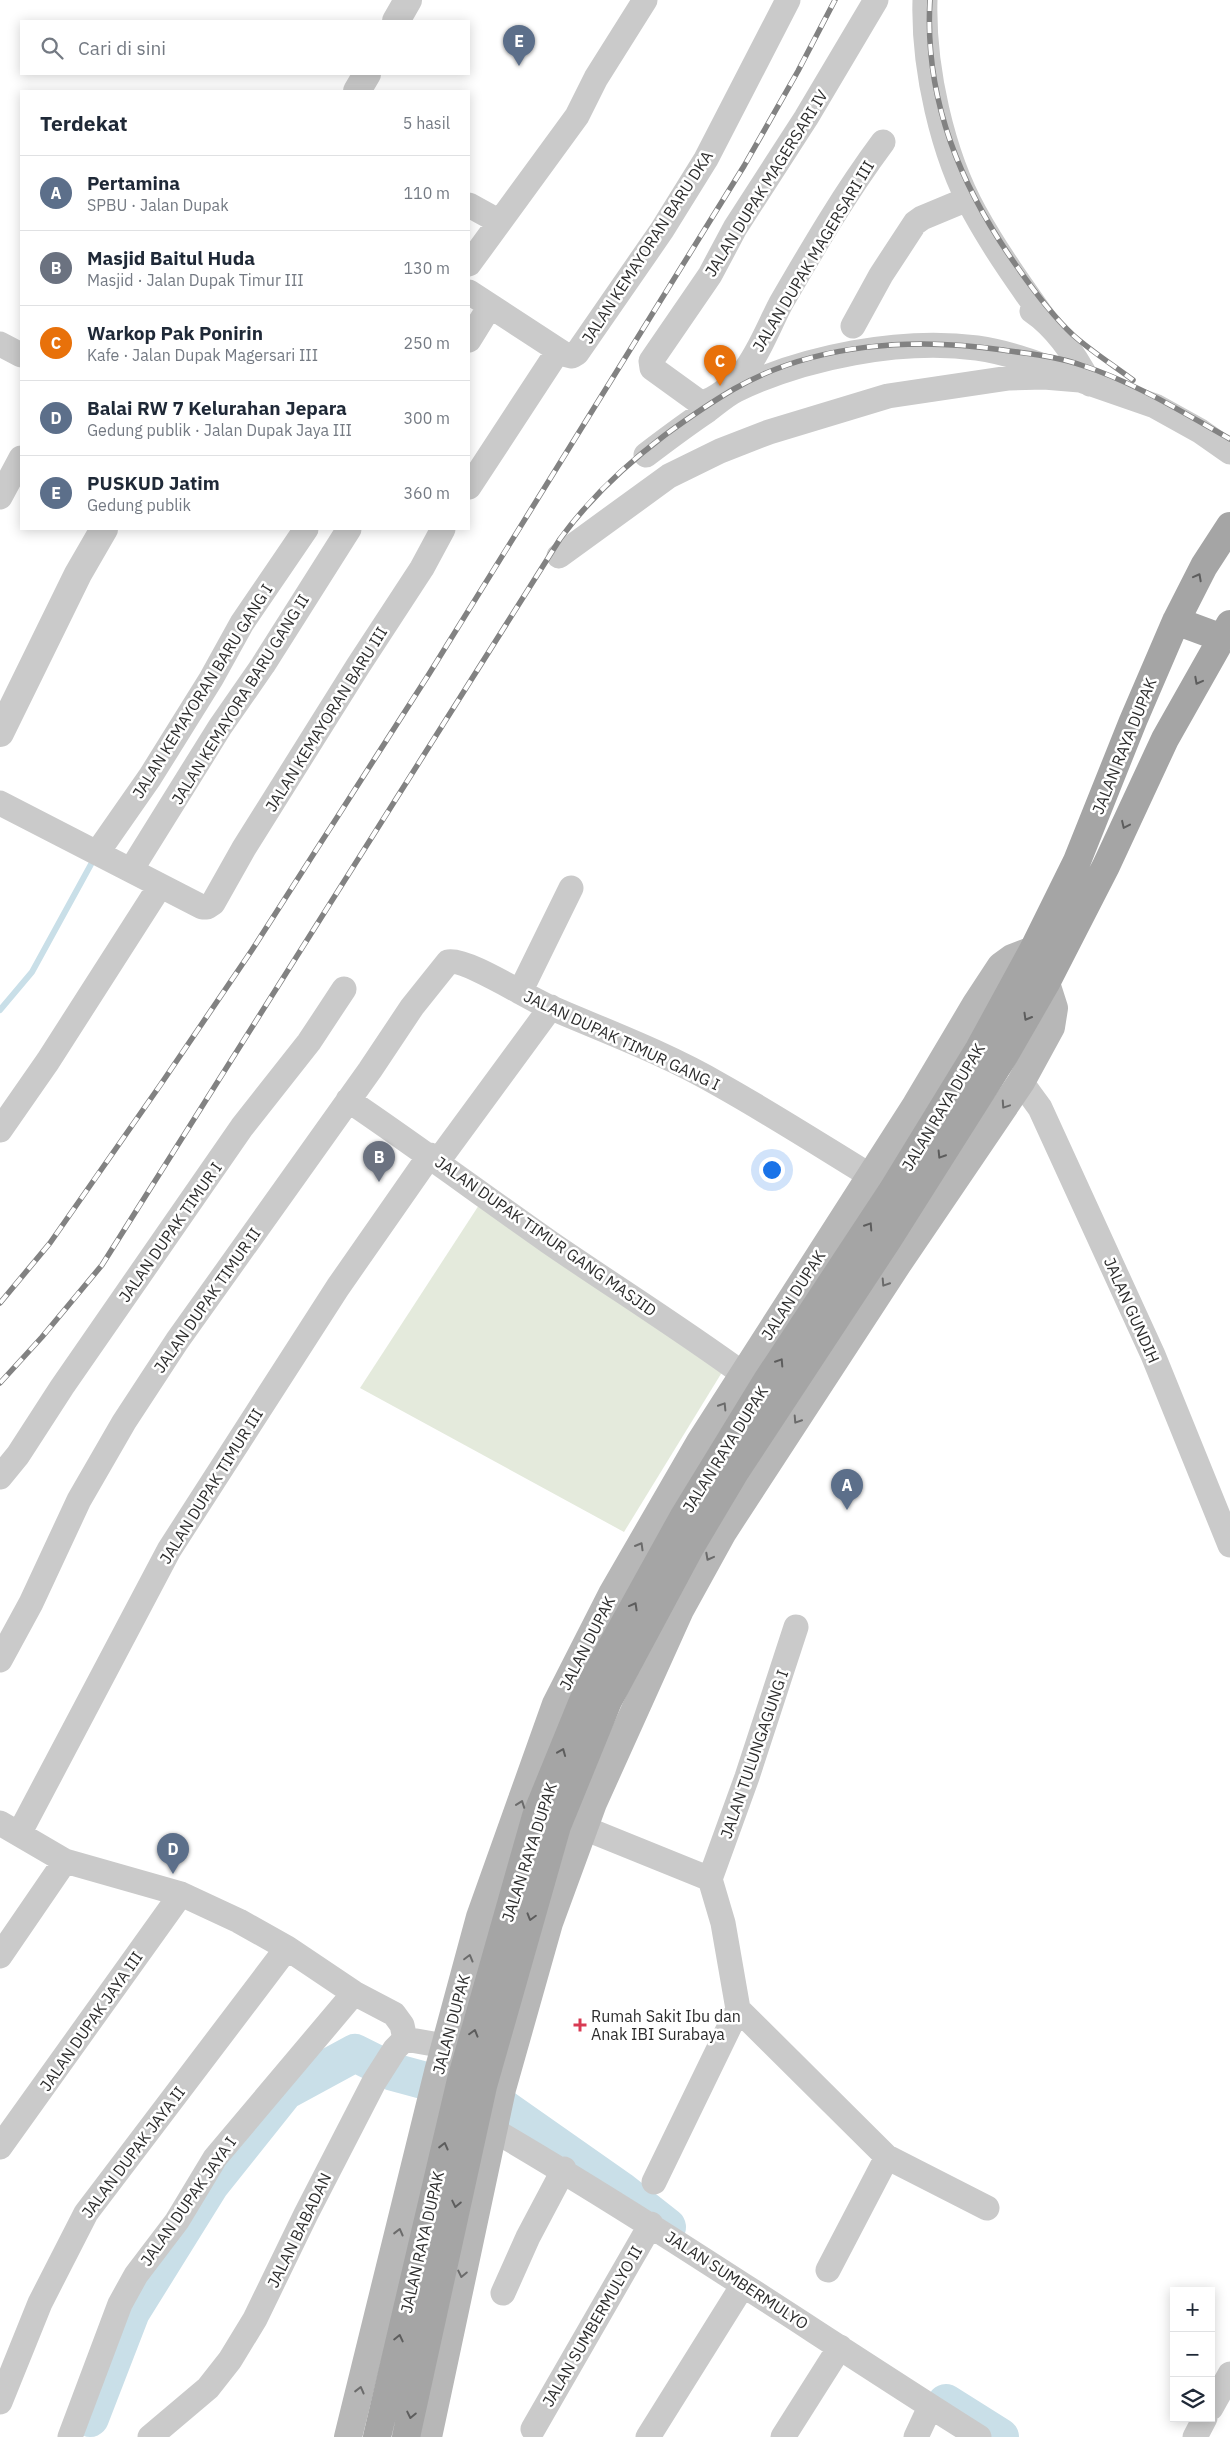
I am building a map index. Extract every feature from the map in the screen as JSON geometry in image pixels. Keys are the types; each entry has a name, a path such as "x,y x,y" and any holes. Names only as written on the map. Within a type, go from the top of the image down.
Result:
{"main road":[{"name":"JALAN RAYA DUPAK","path":"406,2437 471,2098 523,1864 536,1816 587,1691 684,1516 766,1382 892,1191 979,1048 1034,950 1077,861 1133,721 1176,621 1204,566 1230,526"},
{"path":"1176,621 1226,631"},
{"name":"JALAN RAYA DUPAK","path":"523,1864 557,1826 608,1701 684,1582 690,1546 735,1472 858,1306 1046,983 1106,866 1165,740 1226,631"},
{"name":"JALAN DUPAK","path":"428,2437 471,2098 445,2046 480,1917 523,1864 556,1704 612,1594 700,1442 916,1105 976,1004 1001,966 1012,958 1034,950"},
{"path":"858,1306 1021,1082 1051,1026 1054,1008 1046,983"},
{"name":"JALAN DUPAK","path":"348,2437 471,2098 549,1923 584,1828 676,1619 684,1582"},
{"name":"JALAN RAYA DUPAK","path":"377,2437 471,2098"}],"street":[{"path":"397,20 408,0"},
{"path":"470,263 498,221 577,116 596,78 646,0"},
{"name":"JALAN KEMAYORAN BARU DKA","path":"564,353 578,353 706,159 788,0"},
{"name":"JALAN DUPAK MAGERSARI IV","path":"651,363 710,275 736,228 816,102 876,0"},
{"path":"925,0 930,82 954,164 974,211 1012,274 1080,364 1085,382"},
{"path":"358,90 366,75"},
{"path":"931,135 958,203 983,254 1010,291 1028,308 1046,321"},
{"name":"JALAN DUPAK MAGERSARI III","path":"651,363 652,368 699,402 707,401 735,382 744,372 782,303 857,177 883,142"},
{"path":"853,326 881,275 915,223 922,218 958,203"},
{"path":"470,205 498,221"},
{"path":"470,293 564,353 470,486"},
{"path":"470,338 490,306"},
{"path":"0,344 20,354"},
{"path":"646,455 734,391 773,375 816,362 878,349 932,346 977,348 1027,359 1085,382 1155,406 1200,431 1230,452"},
{"path":"559,556 669,476 720,451 769,432 888,396 1009,378 1044,377 1085,382"},
{"path":"0,497 20,460"},
{"path":"0,733 78,574 103,530"},
{"name":"JALAN KEMAYORAN BARU GANG I","path":"97,853 150,777 211,679 242,623 305,530"},
{"name":"JALAN KEMAYORA BARU GANG II","path":"131,870 348,530"},
{"name":"JALAN KEMAYORAN BARU III","path":"160,886 202,907 207,907 213,903 244,848 422,568 442,530"},
{"path":"0,803 160,886 48,1061 0,1130"},
{"path":"520,992 571,888"},
{"name":"JALAN DUPAK TIMUR GANG I","path":"448,962 452,960 470,967 551,1007 628,1039 719,1084 870,1175"},
{"name":"JALAN DUPAK TIMUR II","path":"0,1660 31,1603 79,1500 124,1422 177,1341 412,1007 448,962"},
{"name":"JALAN DUPAK TIMUR I","path":"0,1477 18,1455 62,1386 242,1128 309,1042 344,989"},
{"name":"JALAN DUPAK TIMUR III","path":"10,1828 169,1550 338,1287 434,1158 551,1007"},
{"name":"JALAN GUNDIH","path":"1021,1082 1040,1108 1153,1355 1230,1546"},
{"name":"JALAN DUPAK TIMUR GANG MASJID","path":"348,1100 434,1158 549,1242 662,1316 743,1374"},
{"name":"JALAN TULUNGAGUNG I","path":"710,1879 747,1777 796,1628"},
{"path":"10,1828 65,1861 181,1894 239,1921 287,1948 354,1994 394,2014 402,2025 400,2044 445,2046"},
{"path":"584,1828 710,1879 723,1922 738,2009 887,2157 987,2208"},
{"path":"0,1956 65,1861"},
{"name":"JALAN DUPAK JAYA III","path":"0,2147 181,1894"},
{"name":"JALAN DUPAK JAYA II","path":"0,2402 40,2304 86,2213 287,1948"},
{"name":"JALAN DUPAK JAYA I","path":"70,2437 120,2304 136,2275 177,2221 216,2158 354,1994"},
{"path":"654,2182 738,2009"},
{"name":"JALAN BABADAN","path":"150,2437 208,2388 235,2352 256,2319 306,2214 374,2082 400,2044"},
{"name":"JALAN SUMBERMULYO","path":"471,2098 564,2170 651,2224 978,2437"},
{"path":"828,2270 887,2157"},
{"path":"504,2293 528,2237 564,2170"},
{"name":"JALAN SUMBERMULYO II","path":"533,2429 651,2224"},
{"path":"648,2437 743,2284"},
{"path":"784,2437 840,2347"},
{"path":"1215,2401 1230,2374"},
{"path":"916,2437 930,2406"},
{"path":"1195,2437 1203,2422"}],"shaded area":[{"path":"479,1205 724,1369 624,1532 360,1388"}],"waterway":[{"path":"0,1010 32,972 95,857"},
{"path":"90,2418 131,2312 210,2185 285,2091 355,2053 393,2072 489,2098 620,2190 667,2227"},
{"path":"946,2403 1000,2437"}],"railway":[{"path":"0,1303 50,1243 161,1084 252,950 429,674 744,166 798,71 835,0"},
{"path":"930,0 930,37 933,73 940,108 950,142 979,206 1018,268 1058,319 1080,341 1133,380"},
{"path":"0,1383 42,1337 102,1265 560,539 608,483 665,435 734,389 765,374 797,362 865,347 935,344 1003,350 1072,362 1101,372 1139,389 1230,439"}],"place":[{"name":"PUSKUD Jatim","path":"519,66"},
{"name":"Warkop Pak Ponirin","path":"720,386"},
{"name":"Masjid Baitul Huda","path":"379,1182"},
{"name":"Pertamina","path":"847,1510"},
{"name":"Balai RW 7 Kelurahan Jepara","path":"173,1874"},
{"name":"Rumah Sakit Ibu dan Anak IBI Surabaya","path":"580,2025"}]}
